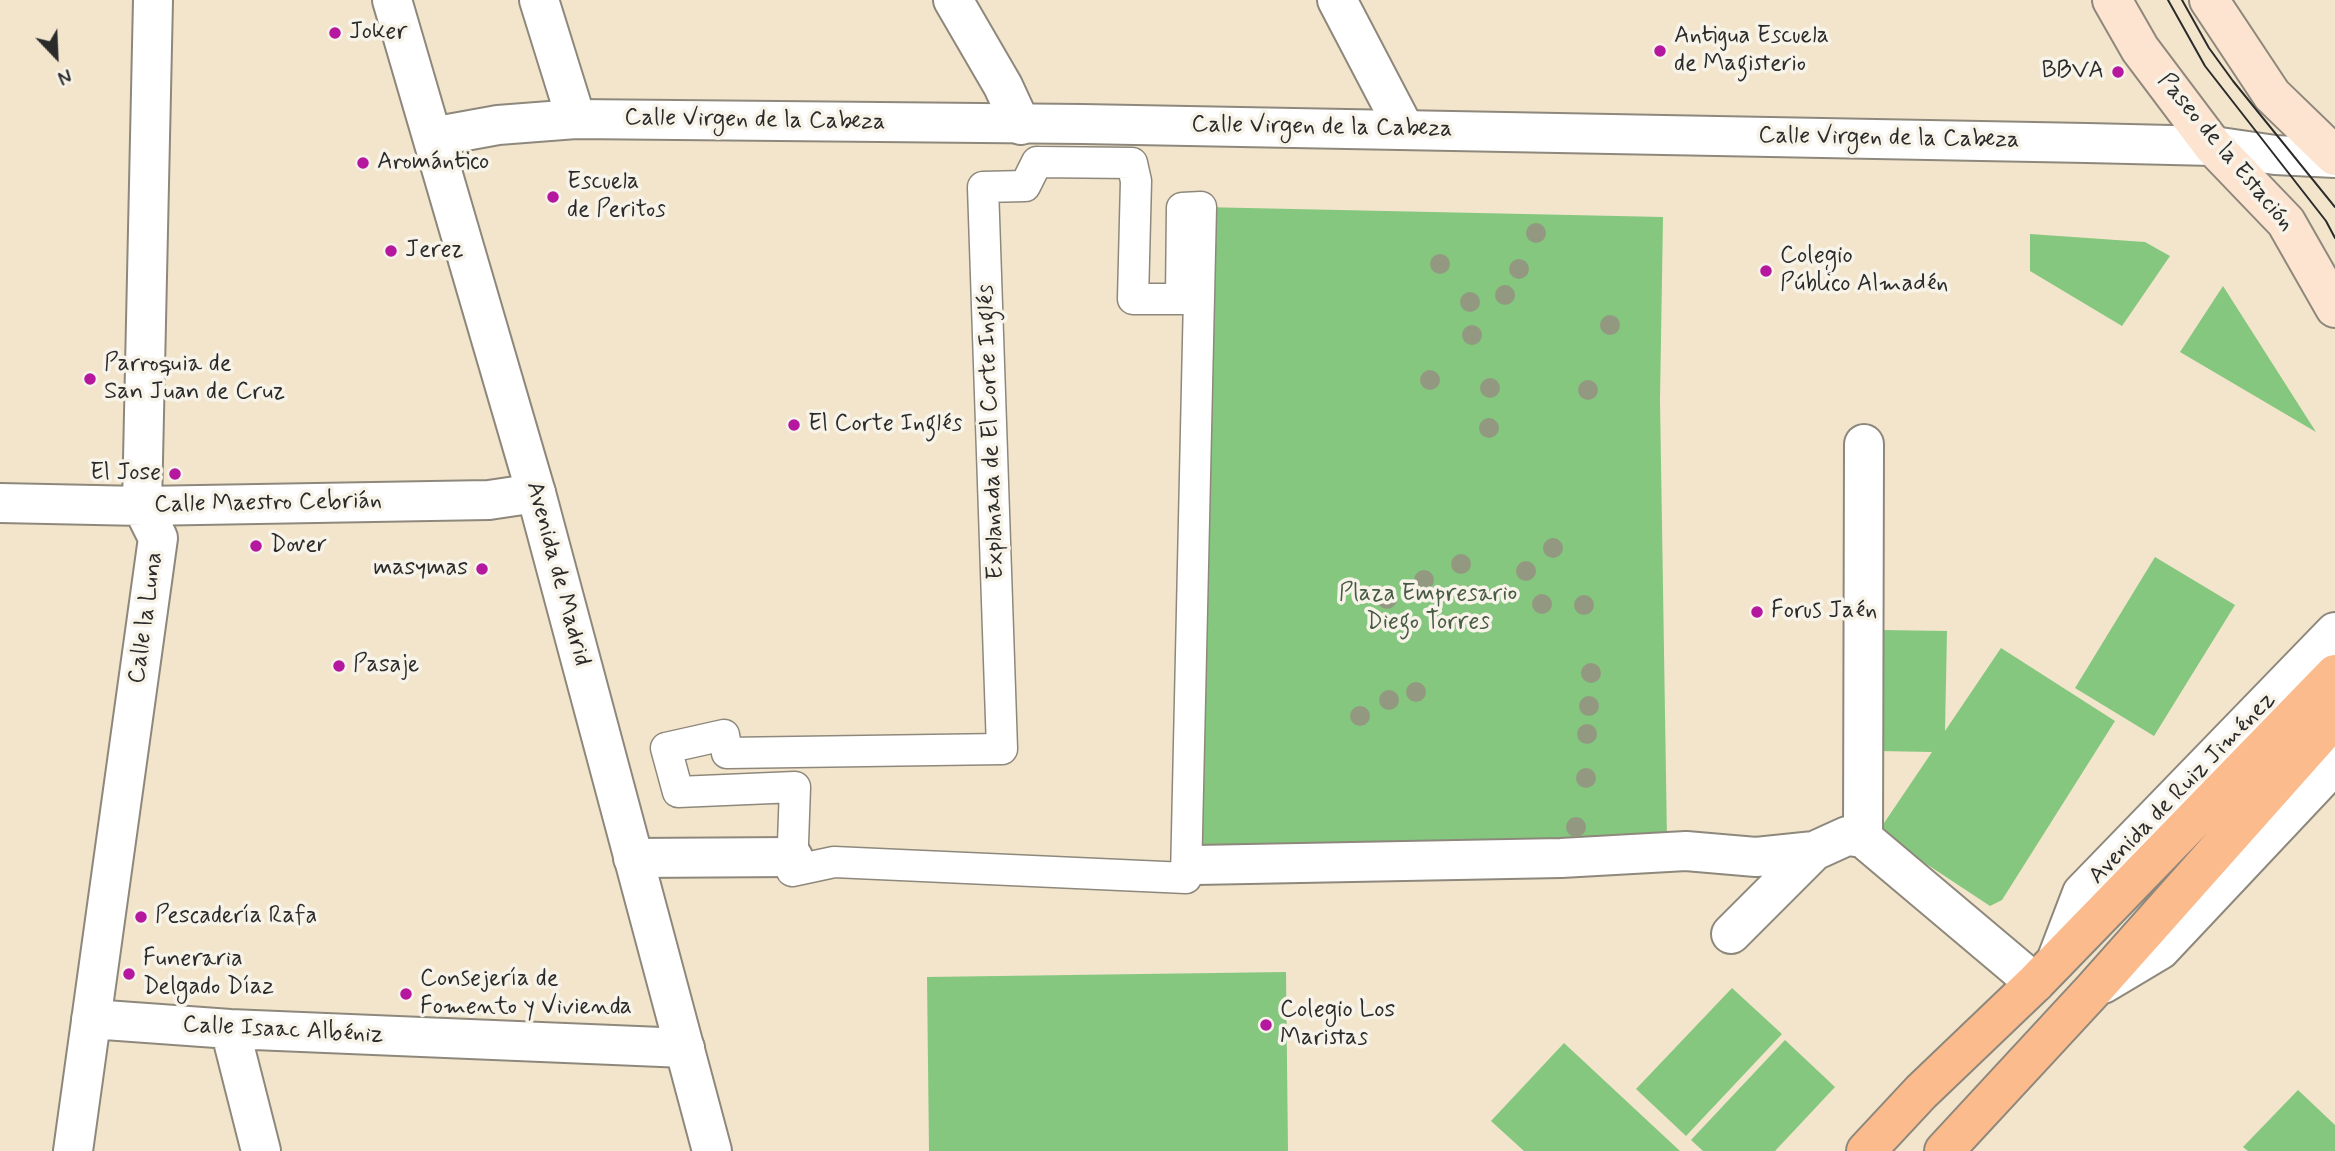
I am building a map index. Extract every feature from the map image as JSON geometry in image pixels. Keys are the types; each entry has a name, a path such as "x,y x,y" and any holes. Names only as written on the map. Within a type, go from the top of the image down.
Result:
{"main road":[{"name":"Paseo de la Estación","path":"2112,0 2140,49 2213,146 2286,222 2335,308"},
{"path":"2209,0 2272,94 2335,157"},
{"name":"Avenida de Ruiz Jiménez","path":"1866,1151 1921,1092 2046,972 2335,674"},
{"path":"1944,1151 2093,990 2335,718"}],"street":[{"name":"Calle la Luna","path":"73,1151 158,538 142,506 153,0"},
{"name":"Avenida de Madrid","path":"392,0 536,493 712,1151"},
{"path":"539,0 576,119"},
{"path":"953,0 1003,86 1021,125"},
{"path":"1337,0 1405,130"},
{"name":"Calle Virgen de la Cabeza","path":"432,137 498,125 576,119 1405,130 2213,146 2275,155 2335,157"},
{"name":"Explanada de El Corte Inglés","path":"1037,162 1132,163 1136,181 1133,299 1181,299 1182,208 1200,207 1189,847 1186,878 834,862 793,872 793,857 795,787 678,792 666,748 724,734 727,753 1002,749 983,187 1025,186 1037,162"},
{"path":"1863,838 1864,444"},
{"name":"Calle Maestro Cebrián","path":"0,503 142,506 489,500 536,493"},
{"name":"Avenida de Ruiz Jiménez","path":"2046,972 2082,893 2335,632"},
{"path":"2093,990 2160,950 2335,764"},
{"path":"1196,865 1561,858 1686,851 1756,857 1814,851 1847,836 1863,838 2046,972"},
{"path":"1731,934 1814,851"},
{"path":"634,858 793,857"},
{"name":"Calle Isaac Albéniz","path":"91,1019 230,1029 685,1048"},
{"path":"230,1029 261,1151"}],"green space":[{"name":"Plaza Empresario Diego Torres","path":"1201,207 1663,217 1660,400 1667,840 1189,847"},
{"path":"2030,234 2145,242 2170,256 2122,326 2030,271"},
{"path":"2223,286 2316,432 2180,352"},
{"path":"2155,557 2235,605 2154,736 2075,688"},
{"path":"1882,630 1947,631 1945,731 2001,648 2115,721 2002,900 1990,906 1878,832 1932,752 1879,751"},
{"path":"1286,972 1288,1151 929,1151 927,977"},
{"path":"1732,988 1782,1034 1686,1136 1636,1089"},
{"path":"1785,1040 1835,1087 1775,1151 1703,1151 1691,1140"},
{"path":"1564,1043 1680,1151 1524,1151 1491,1121"},
{"path":"2298,1090 2335,1125 2335,1151 2248,1151 2243,1147"}],"tram line":[{"path":"2168,0 2205,66 2326,221 2335,238"},
{"path":"2182,0 2209,48 2233,81 2335,207"}],"place":[{"name":"Joker","path":"335,33"},
{"name":"Antigua Escuela de Magisterio","path":"1660,51"},
{"name":"BBVA","path":"2118,72"},
{"name":"Aromántico","path":"363,163"},
{"name":"Escuela de Peritos","path":"553,197"},
{"name":"Jerez","path":"391,251"},
{"name":"Colegio Público Almadén","path":"1766,271"},
{"name":"Parroquia de San Juan de Cruz","path":"90,379"},
{"name":"El Corte Inglés","path":"794,425"},
{"name":"El Jose","path":"175,474"},
{"name":"Dover","path":"256,546"},
{"name":"masymas","path":"482,569"},
{"name":"Forus Jaén","path":"1757,612"},
{"name":"Pasaje","path":"339,666"},
{"name":"Pescadería Rafa","path":"141,917"},
{"name":"Funeraria Delgado Díaz","path":"129,974"},
{"name":"Consejería de Fomento y Vivienda","path":"406,994"},
{"name":"Colegio Los Maristas","path":"1266,1025"}]}
